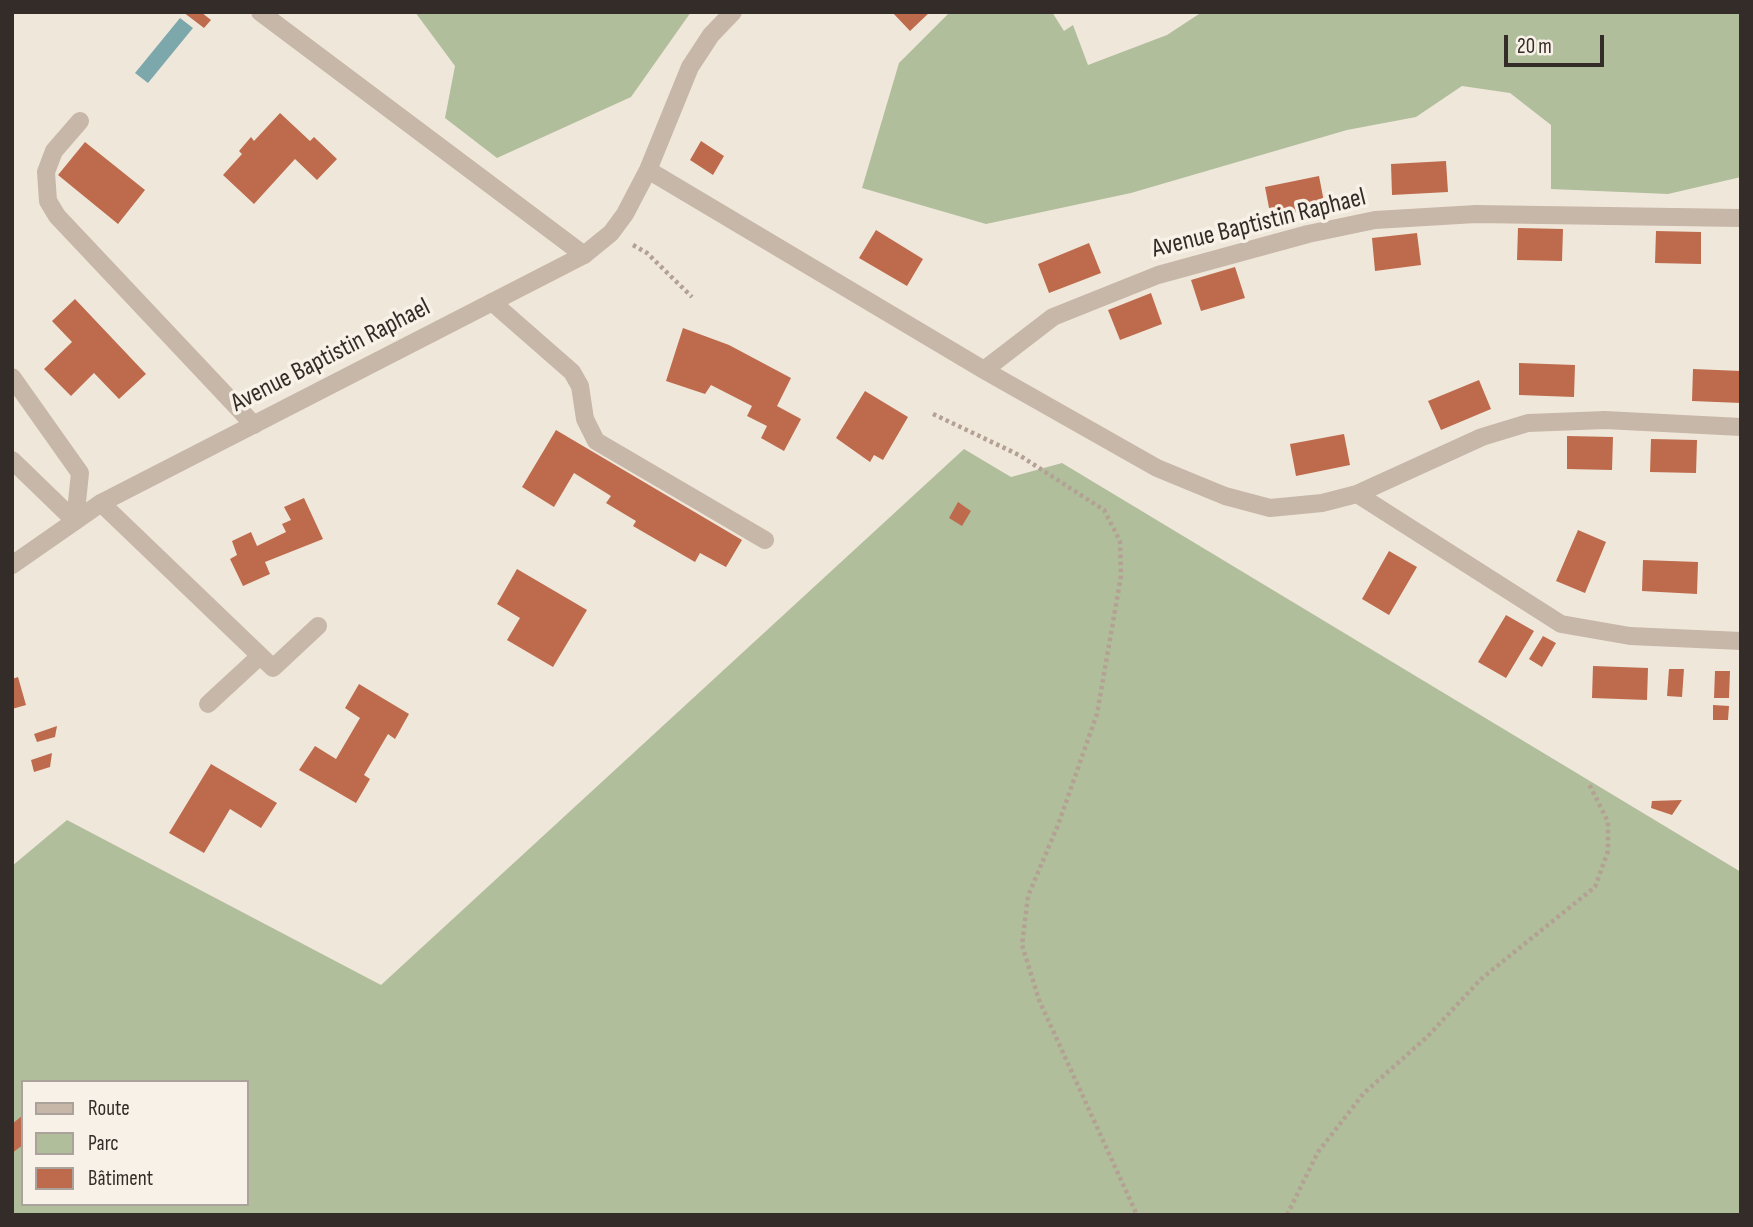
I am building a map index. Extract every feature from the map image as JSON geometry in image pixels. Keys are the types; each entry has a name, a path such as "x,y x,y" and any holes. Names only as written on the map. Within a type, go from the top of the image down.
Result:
{"street":[{"path":"260,12 584,256"},
{"name":"Avenue Baptistin Raphael","path":"12,565 101,503 584,256 611,233 648,170 690,67 711,35 733,12"},
{"path":"80,121 54,151 46,173 48,201 57,216 254,425"},
{"path":"648,170 984,370 1157,468 1225,496 1270,508 1322,503 1357,494 1482,437 1528,423 1605,420 1741,428"},
{"name":"Avenue Baptistin Raphael","path":"984,370 1053,317 1158,275 1308,234 1375,220 1476,214 1741,218"},
{"path":"492,302 572,372 580,386 585,419 596,441 765,540"},
{"path":"12,377 80,473 75,521"},
{"path":"12,460 75,521"},
{"path":"1357,494 1561,624 1630,636 1741,641"},
{"path":"101,503 273,668 318,626"},
{"path":"208,704 260,656"}],"path":[{"path":"611,233 647,253 692,297"},
{"path":"933,414 1019,455 1104,510 1120,541 1121,576 1097,714 1058,825 1028,896 1022,945 1039,1000 1137,1215"},
{"path":"1287,1215 1318,1152 1364,1093 1427,1037 1481,979 1595,887 1608,850 1608,822 1588,784"}],"green space":[{"path":"415,12 691,12 631,97 497,158 445,118 455,66"},
{"path":"950,12 1052,12 1064,31 1073,25 1088,65 1167,35 1202,12 1741,12 1741,177 1668,194 1551,189 1551,125 1510,93 1462,86 1416,117 1347,130 1131,193 986,224 862,188 899,63"},
{"path":"964,449 1011,477 1062,463 1741,872 1741,1215 12,1215 12,866 67,820 381,985"}],"water":[{"path":"180,18 193,28 148,83 135,73"}],"building":[{"path":"183,12 201,12 211,20 204,28"},
{"path":"892,12 930,12 910,31"},
{"path":"280,113 310,141 314,137 337,159 317,180 295,159 254,204 223,175 242,154 239,151 251,137 254,141"},
{"path":"701,141 724,156 713,175 690,160"},
{"path":"85,142 145,190 118,224 58,175"},
{"path":"1446,161 1448,192 1392,195 1391,164"},
{"path":"1319,176 1325,207 1271,218 1265,187"},
{"path":"1518,228 1563,229 1562,261 1517,260"},
{"path":"876,230 923,259 907,286 859,258"},
{"path":"1656,231 1701,232 1701,264 1655,263"},
{"path":"1417,233 1421,265 1375,271 1372,238"},
{"path":"1089,243 1101,273 1049,293 1038,264"},
{"path":"1235,267 1245,298 1201,311 1191,280"},
{"path":"1151,293 1162,324 1120,340 1108,310"},
{"path":"75,299 146,374 119,399 94,373 71,396 44,369 72,342 52,321"},
{"path":"683,328 729,345 791,378 777,406 801,419 784,451 761,438 767,426 747,416 752,406 711,385 705,394 666,381"},
{"path":"1519,363 1575,365 1574,397 1519,395"},
{"path":"1693,369 1741,371 1741,403 1692,401"},
{"path":"1479,380 1491,409 1441,430 1428,401"},
{"path":"865,391 908,417 883,460 874,455 870,462 836,438"},
{"path":"556,430 742,540 726,567 700,553 695,562 633,526 636,521 606,503 611,496 574,473 554,507 522,487"},
{"path":"1344,434 1350,465 1296,476 1290,444"},
{"path":"1567,436 1613,437 1612,470 1567,469"},
{"path":"1651,439 1697,440 1696,473 1650,472"},
{"path":"304,498 323,539 265,562 270,574 243,586 230,559 237,555 232,541 251,532 257,546 286,532 282,524 291,520 284,507"},
{"path":"958,502 971,511 962,526 949,518"},
{"path":"1578,530 1606,542 1585,593 1556,581"},
{"path":"1389,551 1417,567 1389,615 1362,599"},
{"path":"1643,560 1698,562 1697,594 1642,591"},
{"path":"517,569 587,610 553,667 507,640 520,618 497,604"},
{"path":"1506,615 1534,631 1506,678 1478,662"},
{"path":"1543,636 1556,643 1542,667 1529,659"},
{"path":"1593,666 1648,668 1647,700 1592,698"},
{"path":"1669,669 1684,669 1682,697 1667,696"},
{"path":"1715,671 1730,671 1729,698 1714,698"},
{"path":"18,677 26,705 12,709 12,679"},
{"path":"359,684 409,714 395,739 388,734 364,775 370,779 356,803 299,770 315,746 336,759 360,718 345,708"},
{"path":"1713,705 1729,706 1728,720 1713,720"},
{"path":"57,726 55,737 37,742 34,734"},
{"path":"52,753 50,767 34,772 31,760"},
{"path":"211,764 277,803 261,828 230,809 204,853 169,833"},
{"path":"1682,800 1672,815 1651,808 1652,801"},
{"path":"21,1117 21,1146 12,1153 12,1124"}]}
